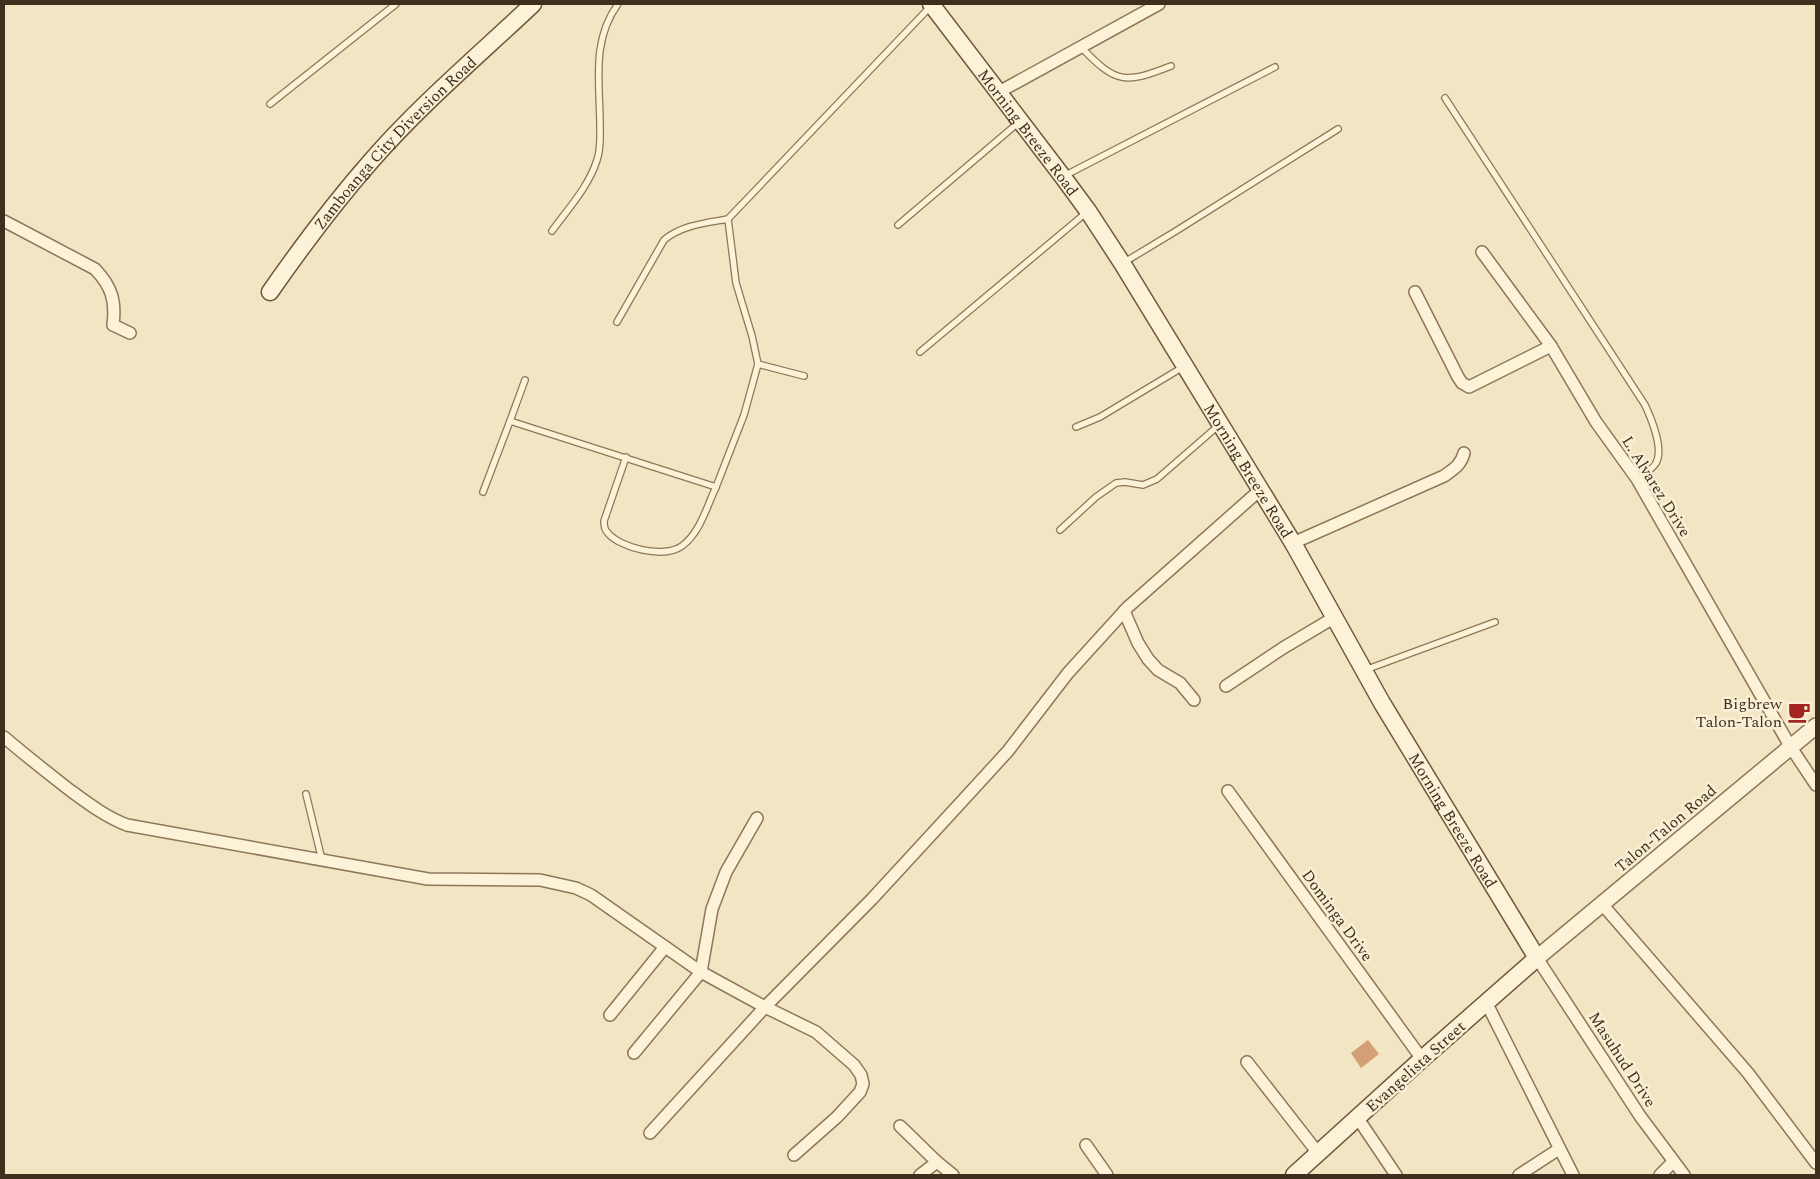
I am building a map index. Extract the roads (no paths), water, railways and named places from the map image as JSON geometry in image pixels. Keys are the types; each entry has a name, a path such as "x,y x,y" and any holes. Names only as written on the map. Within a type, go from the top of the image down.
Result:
{"main road":[{"name":"Zamboanga City Diversion Road","path":"270,292 336,200 373,158 425,105 533,4"},
{"name":"Morning Breeze Road","path":"931,4 1021,120 1088,211 1122,263 1293,543 1363,671 1537,958"},
{"name":"Evangelista Street","path":"1294,1175 1537,958"}],"street":[{"path":"999,92 1159,4"},
{"path":"4,221 95,269 104,278 111,291 115,307 113,325 130,333"},
{"name":"L. Alvarez Drive","path":"1482,252 1551,346 1596,422 1637,478 1790,746 1816,785"},
{"path":"1415,292 1458,377 1466,387 1470,388 1551,346"},
{"path":"1293,543 1444,476 1461,462 1464,453"},
{"path":"650,1133 764,1007 872,899 1008,751 1068,673 1124,611 1260,490"},
{"path":"1124,611 1138,643 1148,659 1158,670 1180,683 1194,700"},
{"path":"1226,686 1283,648 1335,617"},
{"name":"Talon-Talon Road","path":"1537,958 1816,726"},
{"path":"4,737 100,813 113,820 152,830 428,879 540,880 565,884 591,895 701,972 764,1007 816,1032 849,1059 861,1075 863,1084 860,1092 854,1100 794,1155"},
{"name":"Dominga Drive","path":"1228,791 1422,1059"},
{"path":"634,1053 701,972 712,909 726,872 757,818"},
{"path":"1602,904 1748,1073 1816,1162"},
{"path":"610,1015 665,947"},
{"name":"Masuhud Drive","path":"1537,958 1640,1116 1684,1175"},
{"path":"1486,1002 1573,1175"},
{"path":"1247,1062 1318,1153"},
{"path":"1357,1117 1396,1175"},
{"path":"900,1126 953,1175"},
{"path":"1086,1145 1107,1175"},
{"path":"1519,1175 1559,1149"},
{"path":"920,1175 937,1162"},
{"path":"1660,1175 1673,1162"}],"lane":[{"path":"270,104 396,4"},
{"path":"552,230 590,178 598,159 600,142 598,81 600,54 604,30 618,4"},
{"path":"617,322 664,240 672,234 689,227 728,219 931,4"},
{"path":"1081,47 1103,70 1123,79 1147,76 1171,66"},
{"path":"1063,177 1275,67"},
{"path":"1445,98 1644,405 1656,432 1657,458 1652,468 1637,478"},
{"path":"898,225 1021,120"},
{"path":"1122,263 1338,130"},
{"path":"920,352 1088,211"},
{"path":"626,457 604,521 605,530 612,537 631,547 661,552 672,551 681,547 695,532 716,487 744,414 758,364 752,336 736,283 728,219"},
{"path":"758,364 804,376"},
{"path":"1076,427 1100,416 1185,365"},
{"path":"483,492 525,380"},
{"path":"510,421 716,487"},
{"path":"1060,530 1096,497 1116,483 1125,482 1143,485 1157,479 1220,424"},
{"path":"1363,671 1495,622"},
{"path":"306,794 322,860"}],"place":[{"name":"Bigbrew Talon-Talon","path":"1799,712"}]}
